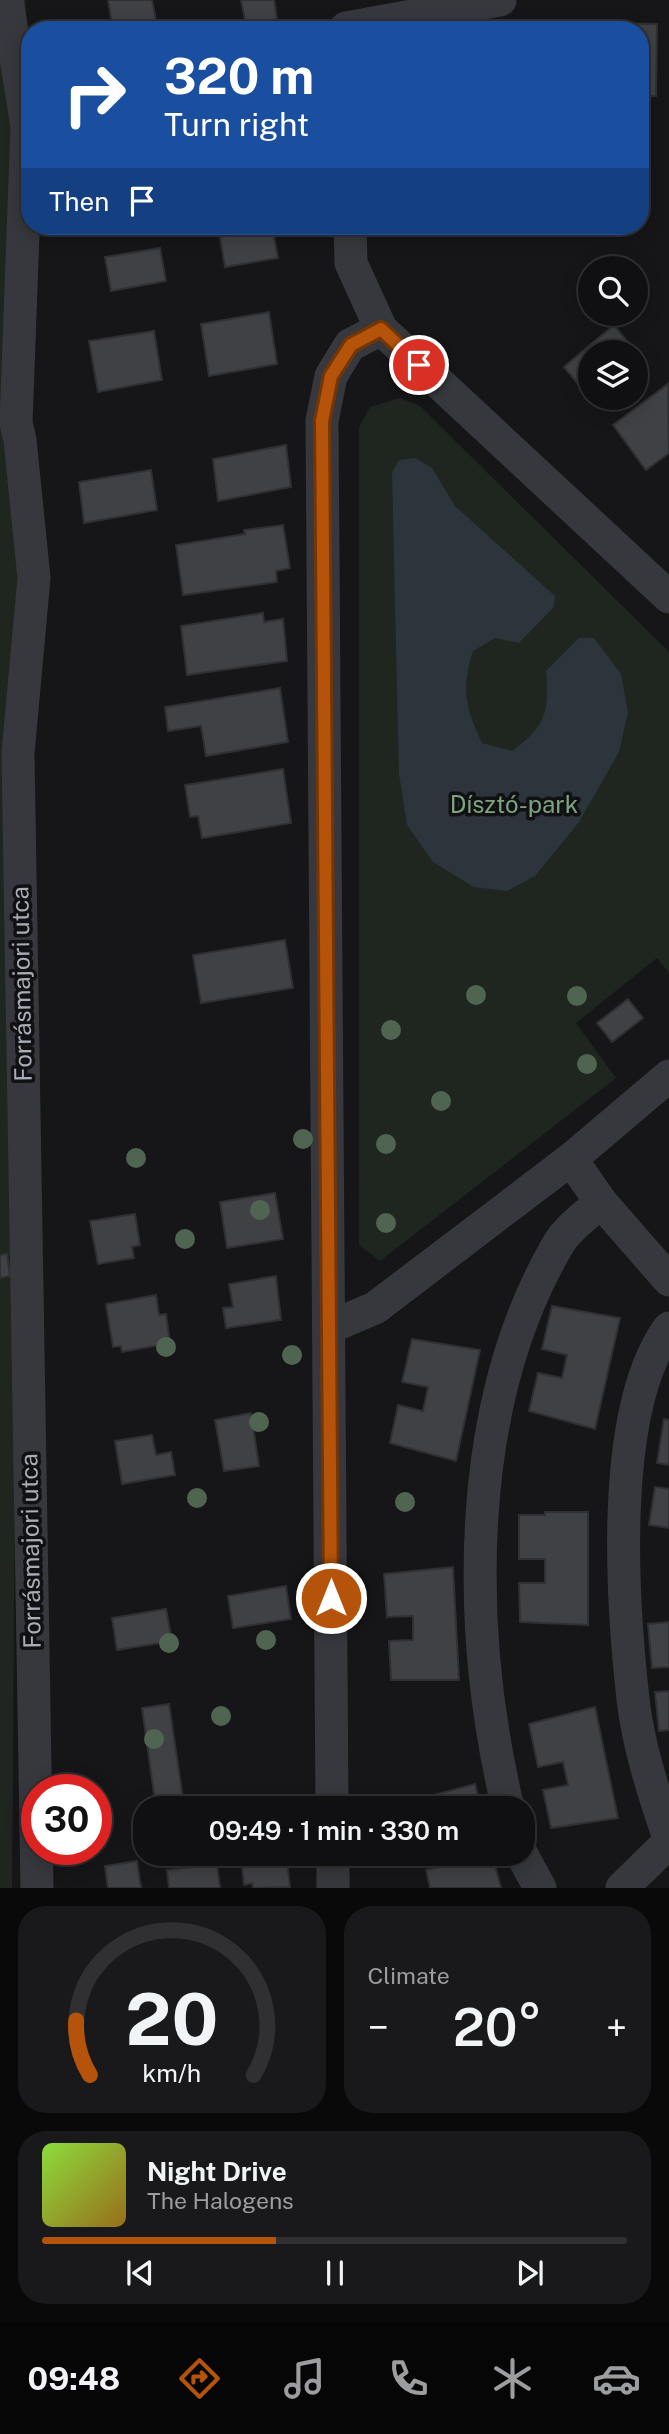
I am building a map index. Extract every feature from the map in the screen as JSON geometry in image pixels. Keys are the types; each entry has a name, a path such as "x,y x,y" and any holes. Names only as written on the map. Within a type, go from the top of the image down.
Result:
{"street":[{"name":"Forrásmajori utca","path":"8,0 21,87"},
{"path":"346,19 500,0"},
{"name":"Forrásmajori utca","path":"23,235 16,423 34,578 18,753 37,1888"},
{"path":"350,235 351,263 381,329 669,597"},
{"path":"332,1796 322,421 331,376 351,345 381,329"},
{"path":"330,1327 375,1308 570,1159 669,1076"},
{"path":"570,1159 601,1202 669,1280"},
{"path":"505,1796 495,1753 484,1659 481,1569 485,1479 504,1374 533,1298 561,1240 601,1202"},
{"path":"621,1888 669,1840 633,1700 625,1562 627,1461 638,1404 658,1344 669,1328"},
{"path":"332,1866 333,1888"},
{"path":"528,1866 540,1888"}],"green space":[{"path":"0,0 26,0 26,21 21,21 21,235 24,235 12,1888 0,1888"},
{"name":"Dísztó-park","path":"400,398 420,406 669,652 669,973 657,958 576,1023 616,1078 380,1261 359,1245 359,427 370,407"}],"shaded area":[{"path":"415,458 432,468 455,506 555,596 554,607 519,643 495,638 473,651 467,676 467,698 482,743 512,751 532,734 546,708 546,671 579,638 594,638 621,674 628,712 619,752 579,822 535,876 507,891 474,887 433,862 407,825 399,774 392,472 399,460"}],"building":[{"path":"108,0 152,0 156,21 112,21"},
{"path":"241,0 274,0 277,19 245,21"},
{"path":"649,24 657,24 656,96 649,96"},
{"path":"274,235 278,258 225,267 220,237"},
{"path":"160,248 166,281 111,291 105,257"},
{"path":"269,312 277,364 209,376 201,324"},
{"path":"615,326 626,340 596,340"},
{"path":"154,331 162,380 98,392 89,341"},
{"path":"578,355 578,384 564,367"},
{"path":"668,384 669,453 646,470 613,425 633,410 648,410 648,399"},
{"path":"286,445 291,487 218,501 213,459"},
{"path":"151,470 157,510 84,523 79,482"},
{"path":"283,525 290,568 276,571 277,582 183,595 176,545 245,534 244,530"},
{"path":"263,613 264,622 283,619 287,661 187,675 181,626"},
{"path":"280,688 288,742 206,756 201,726 168,731 165,707"},
{"path":"283,769 291,823 202,838 198,816 190,817 185,785"},
{"path":"285,940 293,988 201,1003 193,955"},
{"path":"628,999 643,1018 612,1042 597,1023"},
{"path":"275,1193 283,1239 227,1248 220,1202"},
{"path":"135,1214 140,1245 132,1247 134,1258 98,1264 90,1221"},
{"path":"7,1254 10,1276 0,1278 0,1255"},
{"path":"276,1276 281,1320 226,1328 223,1308 233,1307 229,1284"},
{"path":"156,1295 159,1315 166,1314 170,1343 122,1352 121,1346 113,1347 106,1304"},
{"path":"552,1306 620,1318 595,1429 529,1411 538,1373 562,1378 567,1355 542,1349"},
{"path":"412,1339 480,1350 456,1461 390,1443 398,1405 423,1411 428,1387 402,1382"},
{"path":"251,1413 259,1466 224,1471 215,1420"},
{"path":"664,1419 669,1420 669,1465 657,1463"},
{"path":"152,1435 156,1455 171,1452 175,1475 122,1484 115,1441"},
{"path":"655,1487 669,1489 669,1528 649,1525"},
{"path":"545,1512 588,1512 588,1625 520,1622 519,1583 545,1583 545,1559 519,1559 519,1515 545,1515"},
{"path":"453,1567 459,1680 391,1680 389,1641 413,1640 413,1616 387,1617 384,1574"},
{"path":"286,1586 291,1619 233,1628 228,1596"},
{"path":"166,1609 172,1641 117,1650 112,1618"},
{"path":"669,1622 669,1667 652,1668 648,1624"},
{"path":"669,1691 669,1730 659,1731 655,1692"},
{"path":"169,1704 183,1796 154,1796 142,1708"},
{"path":"595,1707 618,1818 551,1828 543,1790 568,1785 563,1762 538,1767 529,1724"},
{"path":"475,1784 478,1796 434,1796"},
{"path":"133,1862 133,1866 138,1866 141,1888 108,1888 105,1866"},
{"path":"217,1866 220,1888 169,1888 167,1870"},
{"path":"242,1866 288,1866 290,1887 253,1888 252,1883 244,1885"},
{"path":"442,1866 495,1866 501,1888 430,1888 426,1870"}],"route":[{"path":"331,1598 322,421 331,376 351,345 381,329 419,365"}]}
